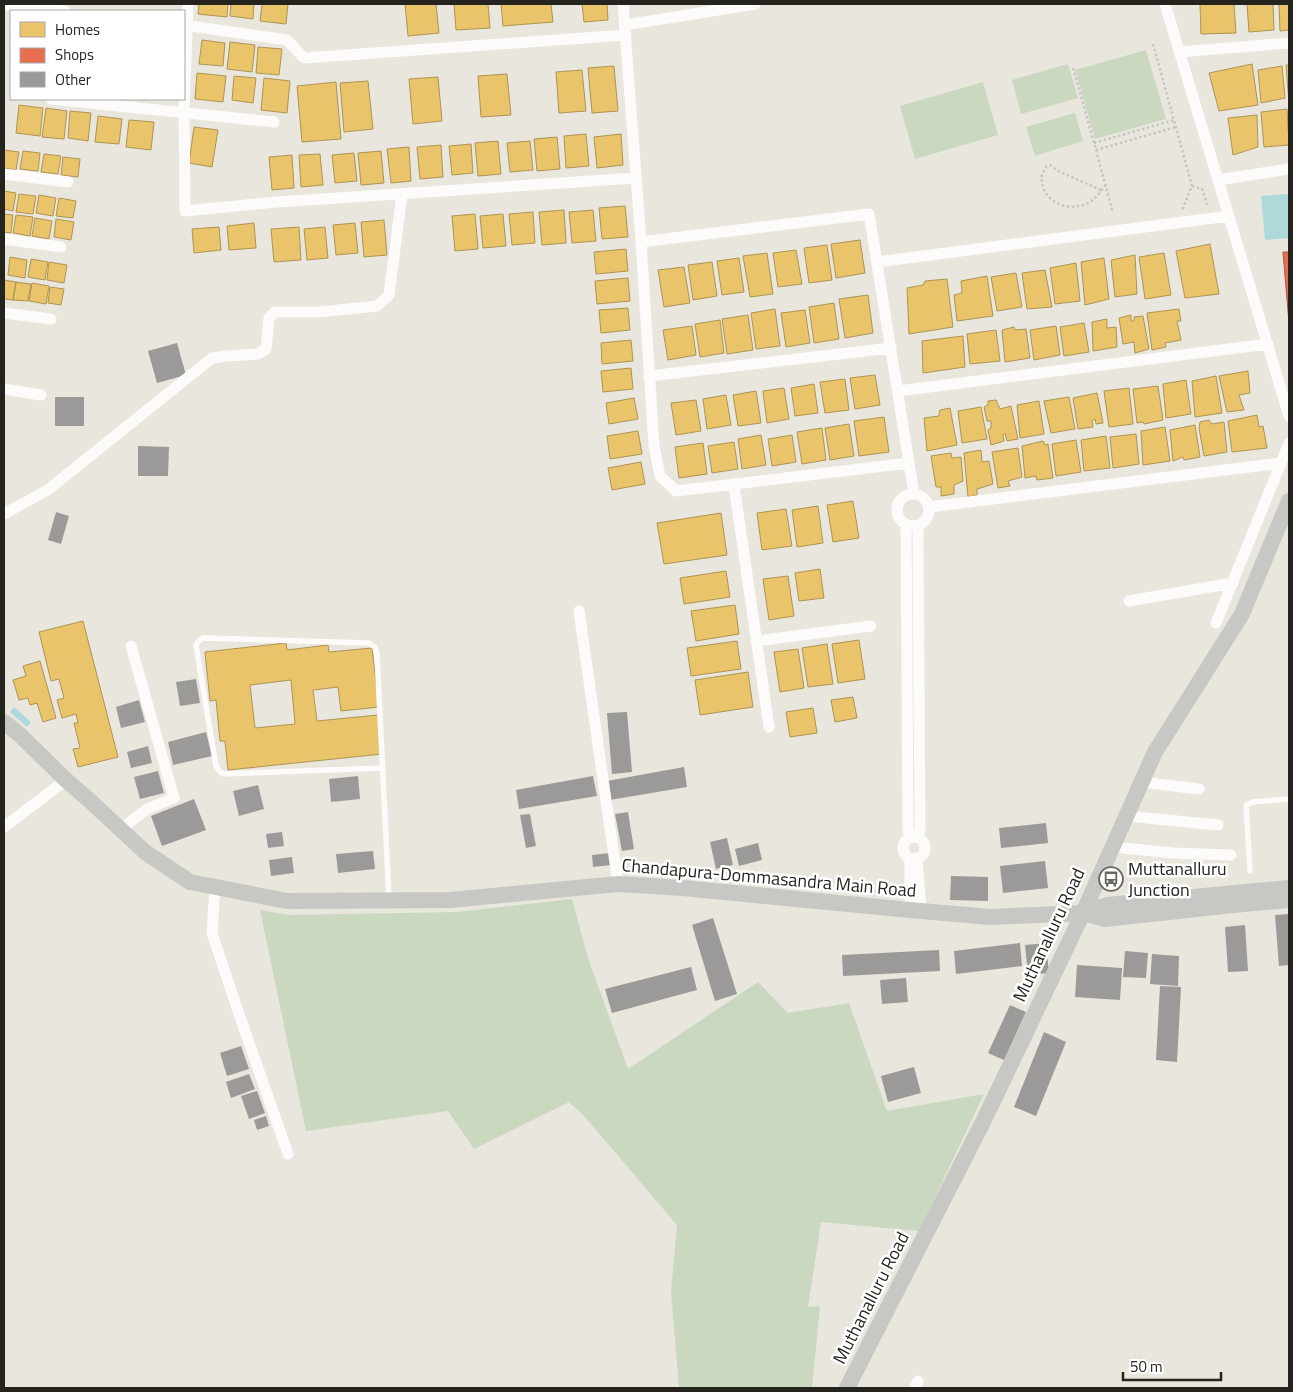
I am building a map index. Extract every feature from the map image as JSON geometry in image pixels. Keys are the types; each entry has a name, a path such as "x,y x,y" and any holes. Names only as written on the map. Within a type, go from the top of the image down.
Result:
{"main road":[{"name":"Muthanalluru Road","path":"853,1385 984,1120 1083,912 1155,752 1242,614 1289,501"},
{"name":"Chandapura-Dommasandra Main Road","path":"4,722 145,852 190,882 287,901 450,900 618,884 683,888 990,917 1083,912 1107,905 1289,888"},
{"name":"Chandapura-Dommasandra Main Road","path":"1083,912 1105,919 1289,900"}],"street":[{"path":"4,4 56,10"},
{"path":"185,70 188,4"},
{"path":"623,4 654,446 660,476 676,491 909,463"},
{"path":"186,26 287,40 304,58 625,30 755,4"},
{"path":"1165,4 1289,416"},
{"path":"1179,52 1289,43"},
{"path":"60,100 274,122"},
{"path":"184,100 185,211 277,202 636,178"},
{"path":"1218,180 1289,169"},
{"path":"4,174 68,182"},
{"path":"4,514 49,489 212,358 258,354 266,349 269,318 275,312 319,312 378,306 389,295 402,194"},
{"path":"641,242 869,214 914,494"},
{"path":"877,262 1229,216"},
{"path":"4,239 61,247"},
{"path":"4,313 51,319"},
{"path":"898,391 1268,344"},
{"path":"649,376 891,348"},
{"path":"4,389 41,395"},
{"path":"1216,623 1289,443"},
{"path":"929,506 1282,463"},
{"path":"734,484 769,727"},
{"path":"908,494 914,494 926,500 929,506 929,514 924,522 912,525 901,521 897,509 898,502 902,498 908,494"},
{"path":"912,525 908,831 914,837 922,840 924,845 922,856 914,858 905,854 903,848 905,841 914,837"},
{"path":"1129,600 1233,583"},
{"path":"579,611 618,884"},
{"path":"756,641 870,626"},
{"path":"121,829 147,809 174,798 131,646"},
{"path":"4,827 66,780"},
{"path":"1141,782 1199,789"},
{"path":"1126,816 1218,825"},
{"path":"1112,847 1174,853 1231,855"},
{"path":"914,858 915,911"},
{"path":"215,887 212,933 288,1154"}],"lane":[{"path":"383,768 224,774 220,772 216,766 196,645 199,640 203,638 369,643 375,647 377,655 383,768 389,901"},
{"path":"1250,871 1246,805 1254,802 1289,799"}],"path":[{"path":"1153,44 1192,186 1177,222"},
{"path":"1073,68 1113,213"},
{"path":"1094,143 1174,120"},
{"path":"1096,150 1176,127"},
{"path":"1101,190 1058,171 1050,165 1046,167 1041,177 1043,187 1048,196 1062,206 1081,206 1092,202 1106,184"},
{"path":"1192,186 1202,190 1212,218"}],"green space":[{"path":"1146,50 1166,119 1095,139 1075,70"},
{"path":"1068,64 1078,98 1021,114 1012,80"},
{"path":"983,82 998,135 915,159 900,106"},
{"path":"1075,113 1083,141 1035,156 1026,127"},
{"path":"572,899 588,958 628,1069 758,982 788,1013 849,1003 887,1111 984,1094 919,1231 821,1222 808,1307 820,1306 812,1388 679,1388 671,1292 677,1225 585,1117 569,1102 474,1149 448,1111 306,1131 260,910 289,915 457,912"}],"water":[{"path":"1289,194 1289,238 1265,240 1261,196"},
{"path":"14,707 31,722 27,727 10,712"}],"building: Homes":[{"path":"199,4 228,4 227,17 198,14"},
{"path":"231,4 254,4 253,19 230,16"},
{"path":"262,4 288,4 286,24 260,21"},
{"path":"405,4 436,4 439,33 408,36"},
{"path":"454,4 488,4 490,28 456,30"},
{"path":"501,4 551,4 553,22 503,26"},
{"path":"582,4 607,4 608,20 584,22"},
{"path":"1200,4 1234,4 1236,33 1201,34"},
{"path":"1247,4 1273,4 1274,30 1249,32"},
{"path":"1279,4 1289,4 1289,30 1280,31"},
{"path":"202,40 225,43 223,66 199,64"},
{"path":"230,42 255,45 252,72 227,69"},
{"path":"258,47 282,49 279,75 256,73"},
{"path":"1252,64 1258,105 1219,111 1209,73"},
{"path":"1286,65 1289,65 1289,103"},
{"path":"614,66 618,111 592,113 588,68"},
{"path":"1282,66 1285,98 1261,103 1258,70"},
{"path":"582,70 586,111 559,113 556,72"},
{"path":"197,73 226,76 223,102 195,99"},
{"path":"507,74 511,115 481,117 478,76"},
{"path":"234,76 256,78 253,103 232,100"},
{"path":"438,77 442,121 413,124 409,79"},
{"path":"264,78 290,81 287,113 261,110"},
{"path":"368,81 373,129 344,132 340,83"},
{"path":"336,82 341,139 302,142 297,86"},
{"path":"19,105 43,108 40,136 16,133"},
{"path":"46,108 67,111 64,139 42,137"},
{"path":"1287,109 1289,145 1264,147 1261,112"},
{"path":"70,111 91,113 88,141 68,138"},
{"path":"1257,115 1258,147 1233,155 1228,118"},
{"path":"98,116 122,119 119,144 95,142"},
{"path":"129,120 154,122 151,150 126,147"},
{"path":"194,127 218,130 212,167 189,163"},
{"path":"586,134 589,166 566,168 564,136"},
{"path":"621,134 623,165 597,168 594,137"},
{"path":"557,137 560,169 537,171 534,139"},
{"path":"498,141 501,174 478,176 475,143"},
{"path":"530,141 533,170 510,172 507,143"},
{"path":"471,144 473,173 452,175 449,146"},
{"path":"441,145 443,177 420,179 417,147"},
{"path":"409,147 411,181 391,183 387,149"},
{"path":"4,150 19,152 16,170 4,168"},
{"path":"23,151 40,153 38,171 20,169"},
{"path":"381,151 384,183 361,185 358,153"},
{"path":"354,153 357,181 335,183 332,155"},
{"path":"44,154 61,156 58,174 41,172"},
{"path":"320,154 323,185 301,187 299,155"},
{"path":"292,155 294,188 272,190 269,157"},
{"path":"63,157 80,159 78,177 61,175"},
{"path":"4,191 16,193 13,211 4,209"},
{"path":"19,194 36,196 33,214 16,212"},
{"path":"39,195 56,198 53,216 36,213"},
{"path":"59,198 76,201 73,218 56,216"},
{"path":"625,206 628,237 602,239 599,208"},
{"path":"564,210 566,243 542,245 539,212"},
{"path":"593,210 596,241 572,243 569,212"},
{"path":"533,212 535,243 512,245 509,214"},
{"path":"4,214 13,215 11,233 4,232"},
{"path":"475,214 478,249 455,251 452,216"},
{"path":"503,214 506,246 483,248 480,216"},
{"path":"16,215 33,217 30,236 13,233"},
{"path":"35,218 52,221 49,239 32,236"},
{"path":"56,219 74,222 71,240 54,237"},
{"path":"384,220 387,255 364,257 361,222"},
{"path":"254,223 256,248 229,250 227,226"},
{"path":"355,223 358,253 336,255 333,225"},
{"path":"219,227 221,250 194,253 192,229"},
{"path":"299,227 301,260 274,262 271,229"},
{"path":"325,227 328,258 307,260 304,229"},
{"path":"860,240 865,273 836,278 831,244"},
{"path":"1210,244 1219,294 1185,298 1176,251"},
{"path":"827,245 832,280 809,283 804,248"},
{"path":"626,249 628,271 596,274 594,252"},
{"path":"796,250 802,284 778,287 773,253"},
{"path":"767,253 773,294 750,297 743,256"},
{"path":"1164,253 1171,295 1145,299 1139,257"},
{"path":"1135,255 1137,294 1115,297 1111,260"},
{"path":"10,257 27,260 25,278 8,275"},
{"path":"739,258 744,292 722,295 717,261"},
{"path":"1104,258 1109,299 1085,305 1081,262"},
{"path":"31,259 48,262 45,280 28,277"},
{"path":"49,262 67,265 64,283 47,280"},
{"path":"712,262 717,296 693,300 688,265"},
{"path":"1076,263 1080,301 1055,304 1050,268"},
{"path":"684,267 690,303 664,307 658,270"},
{"path":"1045,270 1052,307 1027,309 1022,273"},
{"path":"1016,273 1022,307 997,311 991,277"},
{"path":"987,276 993,316 957,321 954,295 962,293 961,281"},
{"path":"628,278 630,301 597,304 595,281"},
{"path":"947,279 953,327 909,334 907,288 923,285 925,281"},
{"path":"4,280 16,282 13,300 4,299"},
{"path":"16,282 31,284 28,301 13,300"},
{"path":"32,283 49,286 46,304 29,301"},
{"path":"50,287 64,289 61,305 48,303"},
{"path":"868,295 873,333 845,338 839,299"},
{"path":"834,303 839,339 814,343 809,307"},
{"path":"628,308 630,330 601,333 599,310"},
{"path":"775,309 780,346 756,349 751,313"},
{"path":"1179,309 1181,321 1177,321 1181,340 1165,343 1166,347 1152,350 1147,313"},
{"path":"805,310 810,343 786,347 781,313"},
{"path":"748,315 753,350 727,354 722,319"},
{"path":"1131,315 1131,321 1134,321 1134,317 1143,316 1149,349 1135,353 1134,342 1123,344 1119,318"},
{"path":"1107,319 1107,328 1116,327 1117,347 1093,351 1092,322"},
{"path":"720,320 724,353 700,357 695,324"},
{"path":"1084,323 1089,352 1064,356 1060,327"},
{"path":"692,326 696,355 668,360 663,330"},
{"path":"1056,326 1060,355 1034,360 1030,330"},
{"path":"1014,327 1015,330 1026,329 1030,358 1005,362 1002,330"},
{"path":"996,330 1000,361 970,364 967,334"},
{"path":"963,336 965,367 923,373 922,341"},
{"path":"631,340 633,361 602,364 601,343"},
{"path":"631,368 633,389 603,392 601,371"},
{"path":"1248,371 1250,393 1239,395 1244,410 1227,412 1219,376"},
{"path":"875,375 880,405 855,409 850,378"},
{"path":"1216,376 1222,413 1195,417 1192,381"},
{"path":"845,379 849,410 825,413 820,382"},
{"path":"1186,380 1191,414 1166,418 1163,384"},
{"path":"814,384 818,413 795,416 791,388"},
{"path":"1158,386 1163,420 1144,424 1143,422 1137,423 1133,389"},
{"path":"784,388 789,419 767,423 763,391"},
{"path":"1129,388 1133,424 1109,427 1104,391"},
{"path":"756,391 761,423 738,426 733,395"},
{"path":"1097,393 1103,423 1096,424 1095,419 1092,421 1093,427 1078,429 1073,398"},
{"path":"726,395 731,425 707,429 703,399"},
{"path":"1069,397 1075,429 1051,433 1044,401"},
{"path":"634,398 638,419 609,424 606,403"},
{"path":"696,400 701,431 676,435 671,403"},
{"path":"996,400 1000,409 1011,406 1018,439 1007,441 1005,433 1003,435 1004,441 991,445 988,430 991,428 991,421 987,421 984,407 988,405 988,401"},
{"path":"1039,401 1044,434 1020,438 1017,405"},
{"path":"981,407 987,439 962,443 958,411"},
{"path":"950,408 957,445 927,451 924,418 939,416 940,410"},
{"path":"1257,415 1259,427 1263,426 1267,448 1232,452 1228,421"},
{"path":"884,417 889,452 859,456 854,421"},
{"path":"1209,420 1212,424 1224,422 1227,452 1204,456 1199,428 1200,422"},
{"path":"849,424 854,456 830,460 825,428"},
{"path":"1195,425 1200,457 1184,460 1183,457 1173,461 1170,430"},
{"path":"1165,427 1170,461 1143,465 1141,431"},
{"path":"822,428 826,460 802,464 797,432"},
{"path":"638,431 642,454 610,459 607,436"},
{"path":"1136,434 1139,464 1113,468 1110,437"},
{"path":"761,435 766,465 742,469 738,439"},
{"path":"792,435 796,462 772,466 768,439"},
{"path":"1106,436 1110,468 1084,471 1081,440"},
{"path":"1076,440 1081,472 1056,476 1052,444"},
{"path":"1043,441 1045,445 1048,444 1053,478 1037,480 1036,476 1025,478 1022,446"},
{"path":"734,442 738,469 712,473 708,446"},
{"path":"703,443 707,474 679,478 675,447"},
{"path":"1018,448 1022,477 1008,481 1010,486 998,488 992,452"},
{"path":"981,450 982,462 989,461 993,484 977,489 977,495 968,497 964,453"},
{"path":"951,453 952,458 961,457 963,481 954,485 954,494 941,496 941,487 936,487 931,456"},
{"path":"641,462 645,484 612,490 608,468"},
{"path":"853,501 859,538 833,542 827,505"},
{"path":"818,506 823,543 797,547 792,510"},
{"path":"786,509 792,546 762,550 757,513"},
{"path":"721,513 727,555 664,564 657,523"},
{"path":"820,569 824,598 799,601 795,573"},
{"path":"726,571 730,597 684,604 680,578"},
{"path":"788,576 794,616 769,620 763,579"},
{"path":"735,605 739,634 696,641 691,611"},
{"path":"83,621 118,757 78,767 73,749 80,748 74,723 78,723 76,714 62,718 57,700 64,698 59,679 51,681 39,632"},
{"path":"859,640 865,679 838,683 832,644"},
{"path":"737,641 741,669 691,676 687,648"},
{"path":"286,643 287,650 328,645 329,652 372,648 379,707 341,711 338,687 313,690 317,721 378,715 382,754 228,770 225,741 220,741 216,700 210,701 205,652","holes":["291,680 295,724 255,728 250,685"]},
{"path":"827,644 833,684 808,687 802,648"},
{"path":"798,649 804,688 780,692 774,652"},
{"path":"40,661 56,718 43,722 37,703 30,705 28,698 19,700 13,680 26,676 23,666"},
{"path":"748,672 753,707 700,715 695,680"},
{"path":"853,697 857,718 835,722 831,700"},
{"path":"813,708 817,733 790,737 786,712"}],"building: Shops":[{"path":"1283,252 1289,252 1289,323"}],"building: Other":[{"path":"177,343 186,375 157,383 148,351"},
{"path":"55,397 84,397 84,426 55,426"},
{"path":"138,446 169,447 168,476 138,476"},
{"path":"56,512 69,516 61,544 48,540"},
{"path":"196,679 200,703 180,706 176,682"},
{"path":"139,700 145,722 121,728 116,707"},
{"path":"627,712 632,772 612,774 607,713"},
{"path":"206,732 212,756 173,765 168,742"},
{"path":"148,746 152,763 131,768 127,752"},
{"path":"684,767 687,787 610,800 607,781"},
{"path":"158,771 164,793 140,799 134,777"},
{"path":"358,776 360,799 331,802 329,779"},
{"path":"593,776 597,796 519,809 516,790"},
{"path":"258,785 264,809 239,816 233,791"},
{"path":"194,799 206,830 162,846 151,816"},
{"path":"628,812 634,849 622,851 615,814"},
{"path":"530,814 536,846 526,848 520,815"},
{"path":"1046,823 1048,843 1001,848 999,828"},
{"path":"282,832 284,846 268,848 266,834"},
{"path":"727,838 733,865 716,869 710,842"},
{"path":"758,843 762,860 739,866 735,849"},
{"path":"373,851 375,869 338,873 336,854"},
{"path":"610,853 611,865 593,867 592,855"},
{"path":"292,857 294,873 271,876 269,860"},
{"path":"1045,861 1048,888 1003,893 1000,866"},
{"path":"951,876 988,877 988,901 950,900"},
{"path":"1289,914 1289,965 1279,966 1275,915"},
{"path":"713,918 737,994 715,1001 692,925"},
{"path":"1245,925 1248,971 1228,972 1225,927"},
{"path":"1020,943 1022,966 956,974 954,951"},
{"path":"1046,943 1049,973 1028,975 1025,945"},
{"path":"939,950 940,971 843,976 842,955"},
{"path":"1125,951 1148,953 1146,978 1123,977"},
{"path":"1152,954 1179,956 1178,986 1150,984"},
{"path":"1077,965 1122,968 1120,1000 1075,997"},
{"path":"691,967 697,990 612,1013 605,989"},
{"path":"906,978 908,1002 882,1004 880,980"},
{"path":"1160,986 1181,987 1177,1062 1156,1060"},
{"path":"1010,1005 1026,1012 1004,1060 988,1053"},
{"path":"1044,1032 1066,1042 1036,1116 1014,1107"},
{"path":"241,1046 249,1069 227,1076 220,1053"},
{"path":"914,1067 921,1093 888,1102 881,1076"},
{"path":"249,1074 255,1089 231,1098 226,1082"},
{"path":"257,1091 265,1113 249,1119 241,1096"},
{"path":"266,1116 269,1126 257,1130 254,1120"}],"place":[{"name":"Muttanalluru Junction","path":"1111,879"}]}
